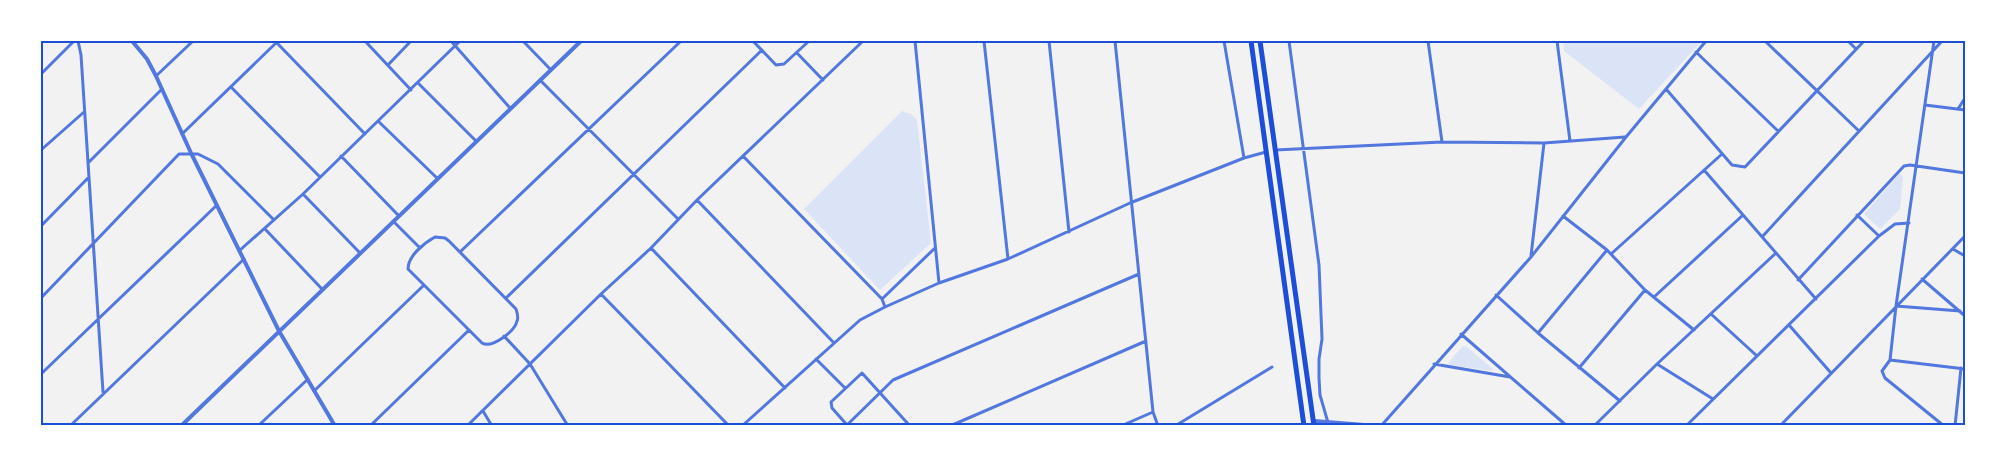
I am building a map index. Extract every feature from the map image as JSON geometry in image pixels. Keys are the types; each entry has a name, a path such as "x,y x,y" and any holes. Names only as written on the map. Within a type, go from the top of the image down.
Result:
{"highway":[{"path":"1251,41 1304,426"},
{"path":"1260,41 1314,423"}],"street":[{"path":"41,74 76,41 81,55 104,392"},
{"path":"132,41 147,59 156,76 216,205 279,331 335,426"},
{"path":"156,76 193,41"},
{"path":"365,41 410,90"},
{"path":"388,65 411,41"},
{"path":"451,41 510,108"},
{"path":"239,251 320,177 460,41"},
{"path":"522,41 551,70"},
{"path":"181,426 322,288 581,41"},
{"path":"460,252 681,41"},
{"path":"753,41 776,65 780,66 809,41"},
{"path":"467,426 601,294 651,248 697,200 864,41"},
{"path":"915,41 939,283"},
{"path":"984,41 1008,259"},
{"path":"1049,41 1070,232"},
{"path":"1115,41 1130,203 1153,412 1158,426"},
{"path":"1224,41 1244,158"},
{"path":"1289,41 1319,264 1322,339 1319,359 1320,395 1329,424"},
{"path":"1428,41 1442,142"},
{"path":"1557,41 1570,141"},
{"path":"1314,423 1379,426 1531,257 1626,137 1706,41"},
{"path":"1765,41 1859,131"},
{"path":"1848,41 1856,49"},
{"path":"1666,89 1732,165 1746,167 1864,41"},
{"path":"1934,41 1890,360 1882,371 1885,378 1944,426"},
{"path":"1762,237 1942,41"},
{"path":"182,134 278,42 365,134"},
{"path":"506,298 762,50"},
{"path":"1696,52 1778,131"},
{"path":"797,53 823,80"},
{"path":"540,80 678,219"},
{"path":"418,83 476,140"},
{"path":"231,87 320,177"},
{"path":"88,163 162,89"},
{"path":"1958,109 1965,98"},
{"path":"1925,105 1965,110"},
{"path":"41,150 85,112"},
{"path":"378,121 437,178"},
{"path":"1275,150 1442,142 1544,143 1626,137"},
{"path":"1531,257 1544,143"},
{"path":"742,426 860,320 885,306 939,283 1008,259 1130,203 1244,158 1266,152"},
{"path":"41,298 179,154 191,153 204,156 218,164 273,219"},
{"path":"1611,254 1722,154"},
{"path":"341,156 398,215"},
{"path":"743,156 882,299 885,306"},
{"path":"1798,280 1899,170 1908,165 1965,173"},
{"path":"1704,170 1816,299"},
{"path":"41,226 89,178"},
{"path":"302,194 360,252"},
{"path":"697,200 834,343"},
{"path":"41,374 216,205"},
{"path":"1654,298 1744,215"},
{"path":"1857,215 1879,236"},
{"path":"1562,216 1607,250 1645,290 1694,330"},
{"path":"393,221 420,248"},
{"path":"1686,426 1879,236 1889,227 1909,223"},
{"path":"265,229 322,288"},
{"path":"1780,426 1965,236"},
{"path":"439,237 445,238 516,309 518,318 515,326 492,344 486,345 408,269 409,260 420,248 431,240 439,237"},
{"path":"651,248 785,388"},
{"path":"882,299 935,248"},
{"path":"1952,249 1965,256"},
{"path":"1538,333 1607,250"},
{"path":"1594,426 1657,364 1776,253"},
{"path":"70,426 244,259"},
{"path":"910,426 881,392 862,373 833,398 831,404 847,425 881,392 893,380 1139,274"},
{"path":"1922,279 1965,316"},
{"path":"314,391 424,286"},
{"path":"1580,368 1645,290"},
{"path":"601,294 729,426"},
{"path":"1496,295 1538,333 1620,401"},
{"path":"1896,306 1960,311"},
{"path":"1710,314 1757,356"},
{"path":"1789,325 1831,373"},
{"path":"370,426 469,330"},
{"path":"1461,334 1567,426"},
{"path":"504,336 530,364 568,426"},
{"path":"950,426 1146,342"},
{"path":"816,359 845,388"},
{"path":"1890,360 1963,368 1955,426"},
{"path":"1434,364 1511,377"},
{"path":"1657,364 1713,399"},
{"path":"1175,426 1272,367"},
{"path":"258,426 308,380"},
{"path":"483,411 492,426"},
{"path":"1121,426 1153,412"}],"shaded area":[{"path":"1563,41 1702,41 1639,109 1564,51"},
{"path":"902,111 911,114 917,120 931,243 880,290 804,209"},
{"path":"1899,174 1903,176 1900,209 1880,229 1864,214"},
{"path":"1466,346 1493,369 1492,371 1450,365 1448,363 1462,347"}]}
